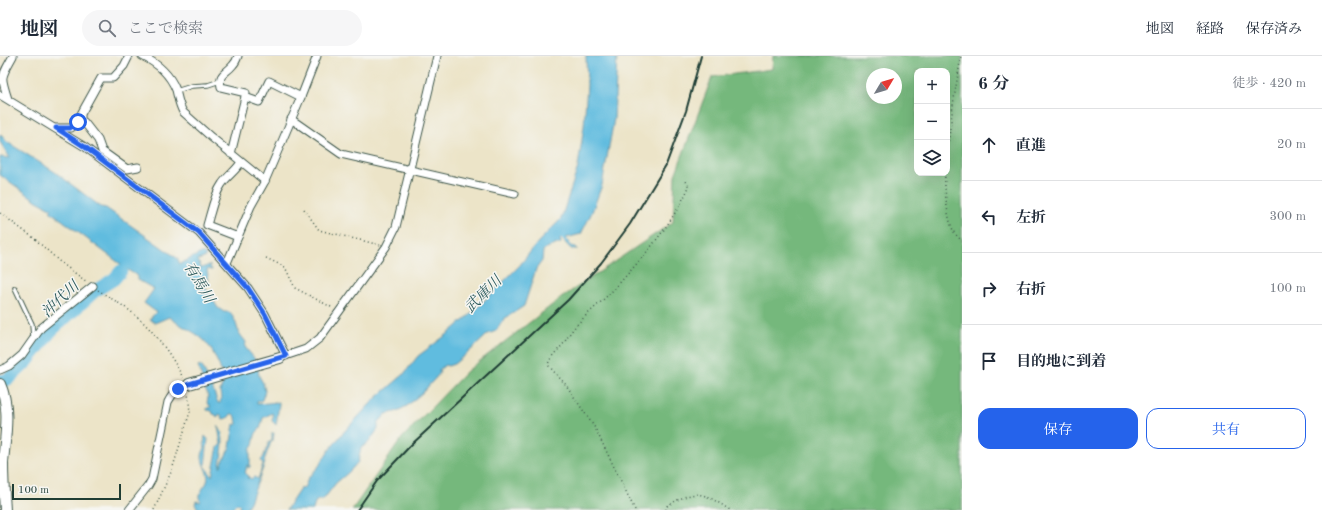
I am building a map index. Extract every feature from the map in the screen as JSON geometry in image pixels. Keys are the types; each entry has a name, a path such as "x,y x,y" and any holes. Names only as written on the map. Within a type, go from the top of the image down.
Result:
{"main road":[{"path":"189,384 283,357"},
{"path":"2,388 6,416 3,441 5,510"}],"street":[{"path":"8,99 1,82 2,75 13,56"},
{"path":"81,121 81,114 101,78 113,78 124,66 129,56"},
{"path":"142,56 161,68 171,79 183,112 231,154 265,181"},
{"path":"231,154 246,93 222,87 220,81 222,75 234,65 238,56"},
{"path":"227,263 251,206 265,181 317,56"},
{"path":"0,95 85,147 199,233 227,263 252,294 265,314 283,357 306,349 320,338 386,247 396,227 437,56"},
{"path":"245,97 259,102 269,81 301,97"},
{"path":"291,119 341,154 515,194"},
{"path":"56,128 70,128 81,121"},
{"path":"81,121 84,122 98,140 102,150 127,169 138,167"},
{"path":"238,237 207,225 221,186 241,162"},
{"path":"0,370 9,366 22,355 41,328 94,287"},
{"path":"129,510 152,480 170,397 178,389 189,384"}],"lane":[{"path":"176,91 192,86 208,85 220,81"},
{"path":"15,288 32,324 33,338"}],"path":[{"path":"949,140 961,56"},
{"path":"945,176 944,182 949,215 954,231 962,241"},
{"path":"635,510 595,428 566,385 548,365 549,360 563,344 573,329 612,291 646,254 683,200 689,187 686,181"},
{"path":"304,209 319,230 386,247"},
{"path":"0,213 35,239 60,262 107,296"},
{"path":"266,258 285,267 295,288 339,311"},
{"path":"666,510 667,506 692,494 701,494 730,510"}],"green space":[{"path":"773,56 962,56 962,510 352,510 402,438 467,371 561,298 673,222 675,175 712,77 772,69"}],"water":[{"path":"586,56 617,56 614,119 602,185 592,212 581,234 566,238 571,246 578,249 571,249 561,238 561,243 546,248 543,251 542,261 536,269 524,306 504,319 496,331 488,334 454,364 448,366 445,365 439,370 440,373 423,392 407,406 395,412 386,414 378,423 378,429 369,442 361,448 358,462 336,483 323,500 318,500 315,502 313,510 286,510 300,489 304,488 308,478 319,466 342,434 374,400 403,375 418,356 449,333 471,314 520,265 538,242 561,219 578,167 584,126 587,85"},
{"name":"有馬川","path":"0,134 7,142 55,172 101,207 106,208 177,258 180,264 201,253 206,255 204,258 198,260 201,268 210,265 212,270 208,269 207,271 209,281 203,277 201,278 201,281 218,308 224,312 229,312 233,317 239,333 246,342 245,347 254,358 265,391 262,400 257,402 257,404 279,402 276,425 272,421 272,413 263,418 260,429 256,434 250,450 250,467 248,468 247,465 245,474 247,474 248,479 248,476 251,479 254,477 258,479 263,464 261,460 269,442 272,441 272,433 274,433 273,441 271,442 264,461 265,463 250,502 245,510 238,510 240,506 239,504 236,504 231,510 219,508 218,510 199,510 195,504 196,501 201,501 199,499 200,493 207,483 208,478 202,458 205,448 205,436 208,439 205,466 212,476 218,447 221,444 218,426 221,430 223,440 220,467 230,447 234,424 237,424 236,417 233,414 231,414 228,418 223,419 221,415 219,414 217,418 212,411 207,410 207,408 211,407 207,403 208,397 198,366 199,365 203,368 208,380 218,381 216,383 220,383 212,387 218,403 221,401 220,391 223,383 218,363 208,344 197,334 169,317 155,323 150,319 156,312 144,303 154,289 138,280 136,275 126,269 119,274 115,281 109,284 108,282 113,279 123,266 50,211 52,209 37,201 0,175 0,157 10,158 0,142"}],"waterway":[{"name":"沖代川","path":"0,381 6,380 12,376 27,362 51,331 95,291 114,279 121,271"}],"railway":[{"path":"357,510 377,481 411,445 568,300 601,263 630,224 666,165 686,111 701,56"}],"route":[{"path":"78,122 70,128 56,128 85,147 199,233 248,288 265,314 286,356 189,384 178,389"}],"water label":[{"name":"武庫川","path":"484,295"}]}
